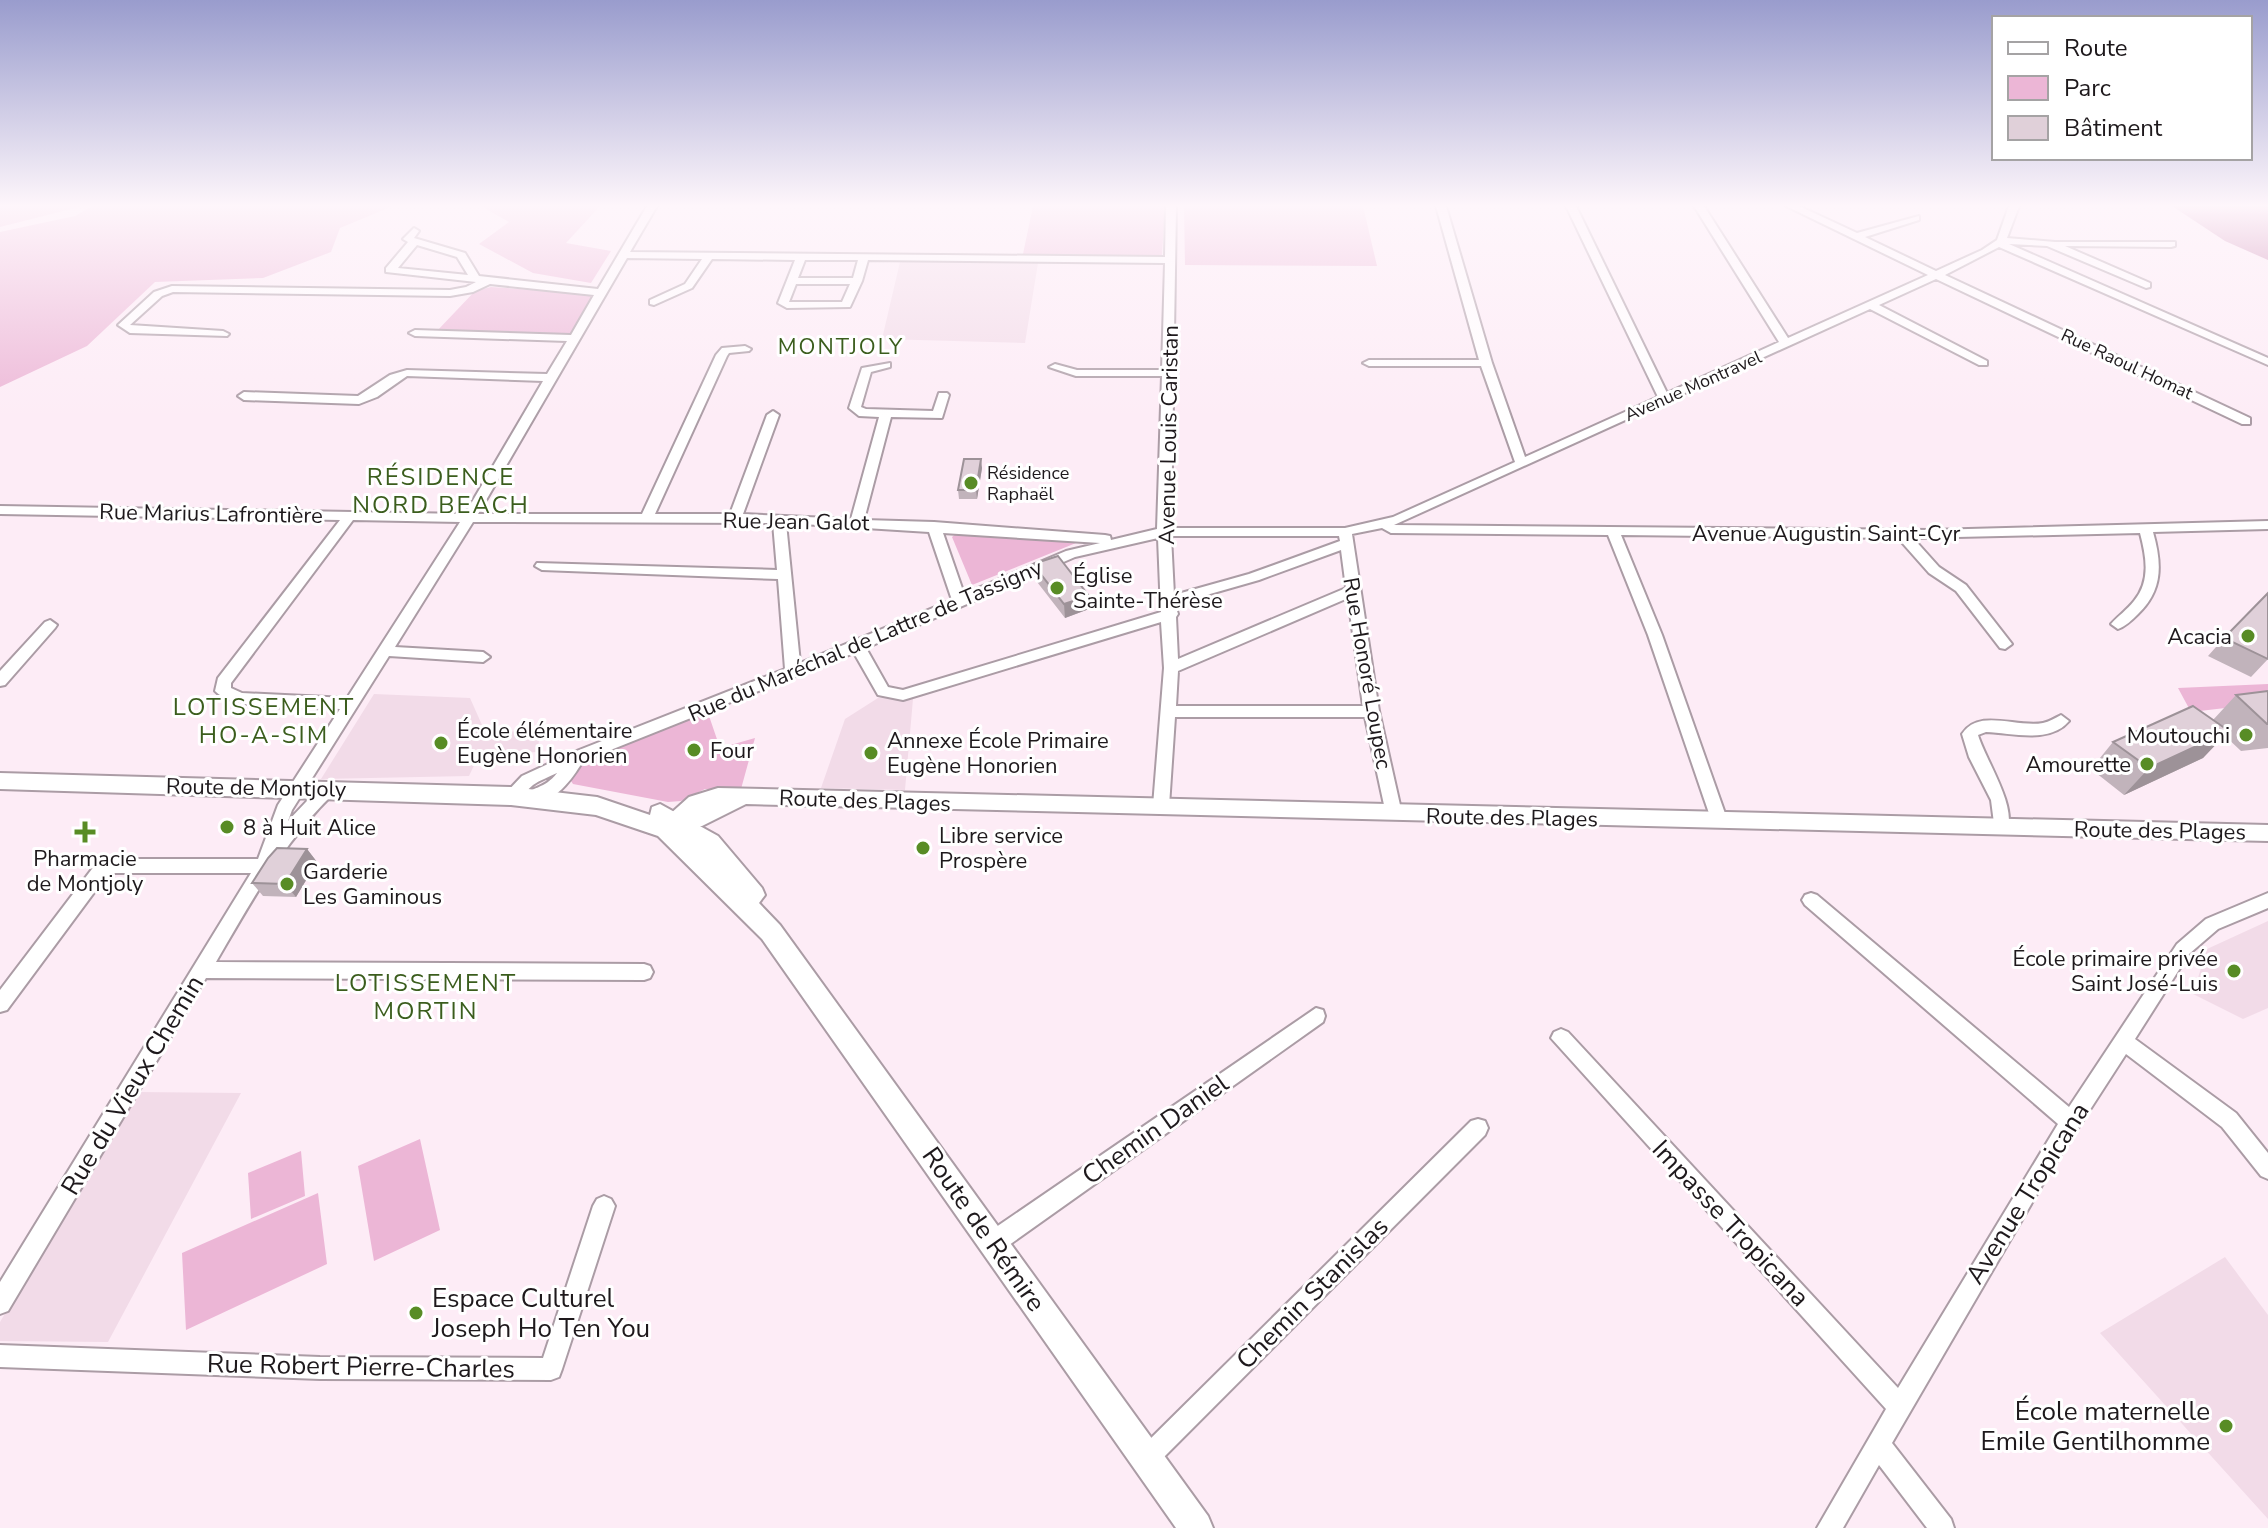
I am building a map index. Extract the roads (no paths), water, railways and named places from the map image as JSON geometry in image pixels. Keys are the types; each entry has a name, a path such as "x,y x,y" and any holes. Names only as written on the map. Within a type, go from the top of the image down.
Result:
{"main road":[{"name":"Route de Montjoly","path":"0,781 329,788 521,797"},
{"name":"Route de Rémire","path":"521,797 555,788 625,799 670,826 771,932 1196,1528"},
{"name":"Route de Rémire","path":"521,797 597,806 670,826 710,842 761,905 771,932"}],"street":[{"path":"456,277 604,287"},
{"name":"Rue du Vieux Chemin","path":"264,866 277,822 296,789 469,518 610,277"},
{"path":"654,302 679,293 699,277"},
{"path":"793,277 783,303 787,305 846,305 858,277"},
{"name":"Avenue Louis Caristan","path":"1161,806 1171,668 1164,532 1170,277"},
{"path":"1461,277 1486,363 1521,462"},
{"path":"1606,277 1664,398"},
{"path":"1744,277 1786,344"},
{"name":"Avenue Montravel","path":"1345,538 1386,524 1935,277"},
{"name":"Rue Raoul Homat","path":"1941,277 2246,421"},
{"path":"2078,277 2268,362"},
{"path":"2128,277 2146,285"},
{"path":"223,334 124,328 127,320 158,294 172,289 450,293 469,290 481,280"},
{"path":"792,281 857,281"},
{"path":"1871,305 1983,363"},
{"path":"415,333 574,338"},
{"path":"646,520 722,355 726,350 745,349"},
{"path":"1369,363 1486,363"},
{"path":"886,365 866,370 855,408 863,413 938,415 943,395"},
{"path":"1055,367 1076,373 1168,373"},
{"path":"244,396 359,400 376,394 392,377 407,373 549,378"},
{"path":"857,521 886,414"},
{"path":"735,519 773,415"},
{"name":"Rue Marius Lafrontière","path":"0,510 469,518"},
{"path":"350,515 223,682 223,691 240,698 353,704"},
{"name":"Rue Jean Galot","path":"469,518 776,518 1123,540"},
{"path":"776,518 780,523 793,672"},
{"name":"Avenue Augustin Saint-Cyr","path":"1386,524 1391,529 1902,534 2146,531 2268,525"},
{"path":"934,526 960,602"},
{"path":"1613,531 1655,635 1720,822"},
{"path":"2118,624 2149,595 2154,572 2146,531"},
{"name":"Rue du Maréchal de Lattre de Tassigny","path":"521,797 528,780 580,756 793,672 1071,554 1164,532 1345,538"},
{"path":"1902,534 1934,570 1961,588 2005,644"},
{"path":"857,645 883,691 903,695 1170,608 1254,577 1345,538"},
{"name":"Rue Honoré Loupec","path":"1345,538 1371,711 1394,814"},
{"path":"542,566 784,575"},
{"path":"1171,668 1352,591"},
{"path":"0,681 50,625"},
{"path":"384,651 483,657"},
{"path":"1166,712 1371,711"},
{"path":"2001,826 1999,800 1977,757 1970,734 1976,727 1995,724 2047,729 2061,721"},
{"path":"555,788 580,756"},
{"name":"Rue du Vieux Chemin","path":"0,1303 10,1271 264,866 304,812 329,788"},
{"name":"Route des Plages","path":"670,826 684,811 709,797 757,797 2268,833"},
{"name":"Route des Plages","path":"670,826 757,797"},
{"path":"710,842 704,827 715,810"},
{"path":"0,1004 101,870 114,866 264,866"},
{"path":"1811,900 2070,1121"},
{"name":"Avenue Tropicana","path":"1829,1528 1955,1310 2070,1121 2183,949 2212,924 2268,900"},
{"path":"200,970 644,972"},
{"name":"Chemin Daniel","path":"994,1242 1316,1016"},
{"name":"Impasse Tropicana","path":"1561,1038 1901,1408"},
{"path":"2123,1041 2229,1120 2268,1169"},
{"name":"Chemin Stanislas","path":"1146,1459 1478,1128"},
{"name":"Rue Robert Pierre-Charles","path":"0,1356 320,1368 551,1369 604,1206"},
{"path":"1879,1445 1942,1528"}],"place":[{"name":"Résidence Raphaël","path":"971,483"},
{"name":"Église Sainte-Thérèse","path":"1057,588"},
{"name":"Acacia","path":"2248,636"},
{"name":"Moutouchi","path":"2246,735"},
{"name":"École élémentaire Eugène Honorien","path":"441,743"},
{"name":"Four","path":"694,750"},
{"name":"Annexe École Primaire Eugène Honorien","path":"871,753"},
{"name":"Amourette","path":"2147,764"},
{"name":"8 à Huit Alice","path":"227,827"},
{"name":"Pharmacie de Montjoly","path":"85,832"},
{"name":"Libre service Prospère","path":"923,848"},
{"name":"Garderie Les Gaminous","path":"287,884"},
{"name":"École primaire privée Saint José-Luis","path":"2234,971"},
{"name":"Espace Culturel Joseph Ho Ten You","path":"416,1313"},
{"name":"École maternelle Emile Gentilhomme","path":"2226,1426"}],"district":[{"name":"MONTJOLY","path":"841,346"},
{"name":"RÉSIDENCE NORD BEACH","path":"441,491"},
{"name":"LOTISSEMENT HO-A-SIM","path":"264,721"},
{"name":"LOTISSEMENT MORTIN","path":"426,997"}]}
